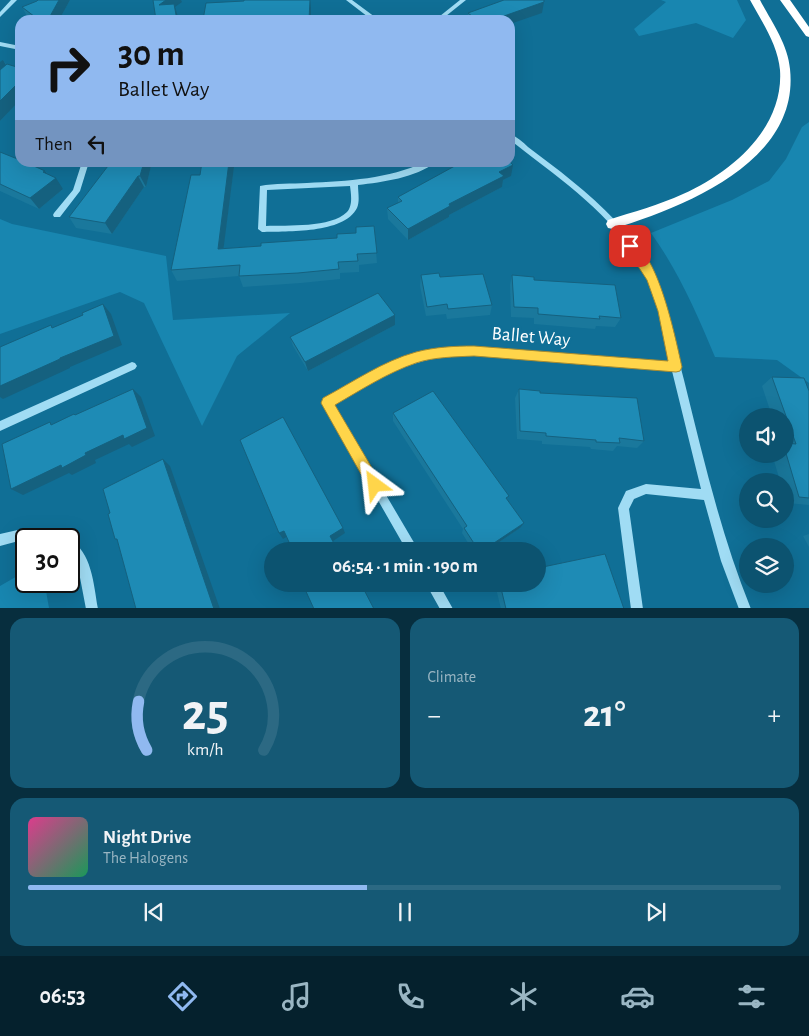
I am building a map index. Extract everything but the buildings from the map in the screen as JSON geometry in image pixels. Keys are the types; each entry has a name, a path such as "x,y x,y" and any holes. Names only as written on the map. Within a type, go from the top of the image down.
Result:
{"highway":[{"path":"613,224 670,205 698,192 721,178 746,158 769,132 784,98 785,67 779,48 755,0"},
{"path":"785,0 809,34"}],"street":[{"path":"0,15 14,0"},
{"path":"349,0 369,15"},
{"path":"444,15 463,0"},
{"path":"0,44 15,47"},
{"path":"515,140 577,190 613,224 639,256 652,279 664,311 676,367 722,548 745,608"},
{"path":"57,215 76,191 84,167"},
{"path":"354,182 354,206 349,215 339,222 324,225 262,229 264,188 354,182 405,174 421,167"},
{"name":"Ballet Way","path":"408,542 327,403 390,368 416,358 444,352 474,351 676,367"},
{"path":"0,426 132,366"},
{"path":"637,608 623,508 630,495 646,489 709,495"},
{"path":"0,540 15,536"},
{"path":"80,559 84,565 92,608"},
{"path":"437,592 447,608"}],"shaded area":[{"path":"661,0 737,0 746,20 733,38 696,23 639,36 634,29 666,2"},
{"path":"809,122 809,383 777,360 715,357 679,278 651,233 732,200 769,181 786,159 802,127"},
{"path":"0,219 12,224 166,256 173,320 290,313 237,356 202,426 144,303 120,292 0,334"},
{"path":"15,577 15,593 46,593 49,608 0,608 0,586"}],"route":[{"path":"375,485 327,403 390,368 416,358 444,352 474,351 676,367 664,311 652,279 639,256 630,246"}]}
